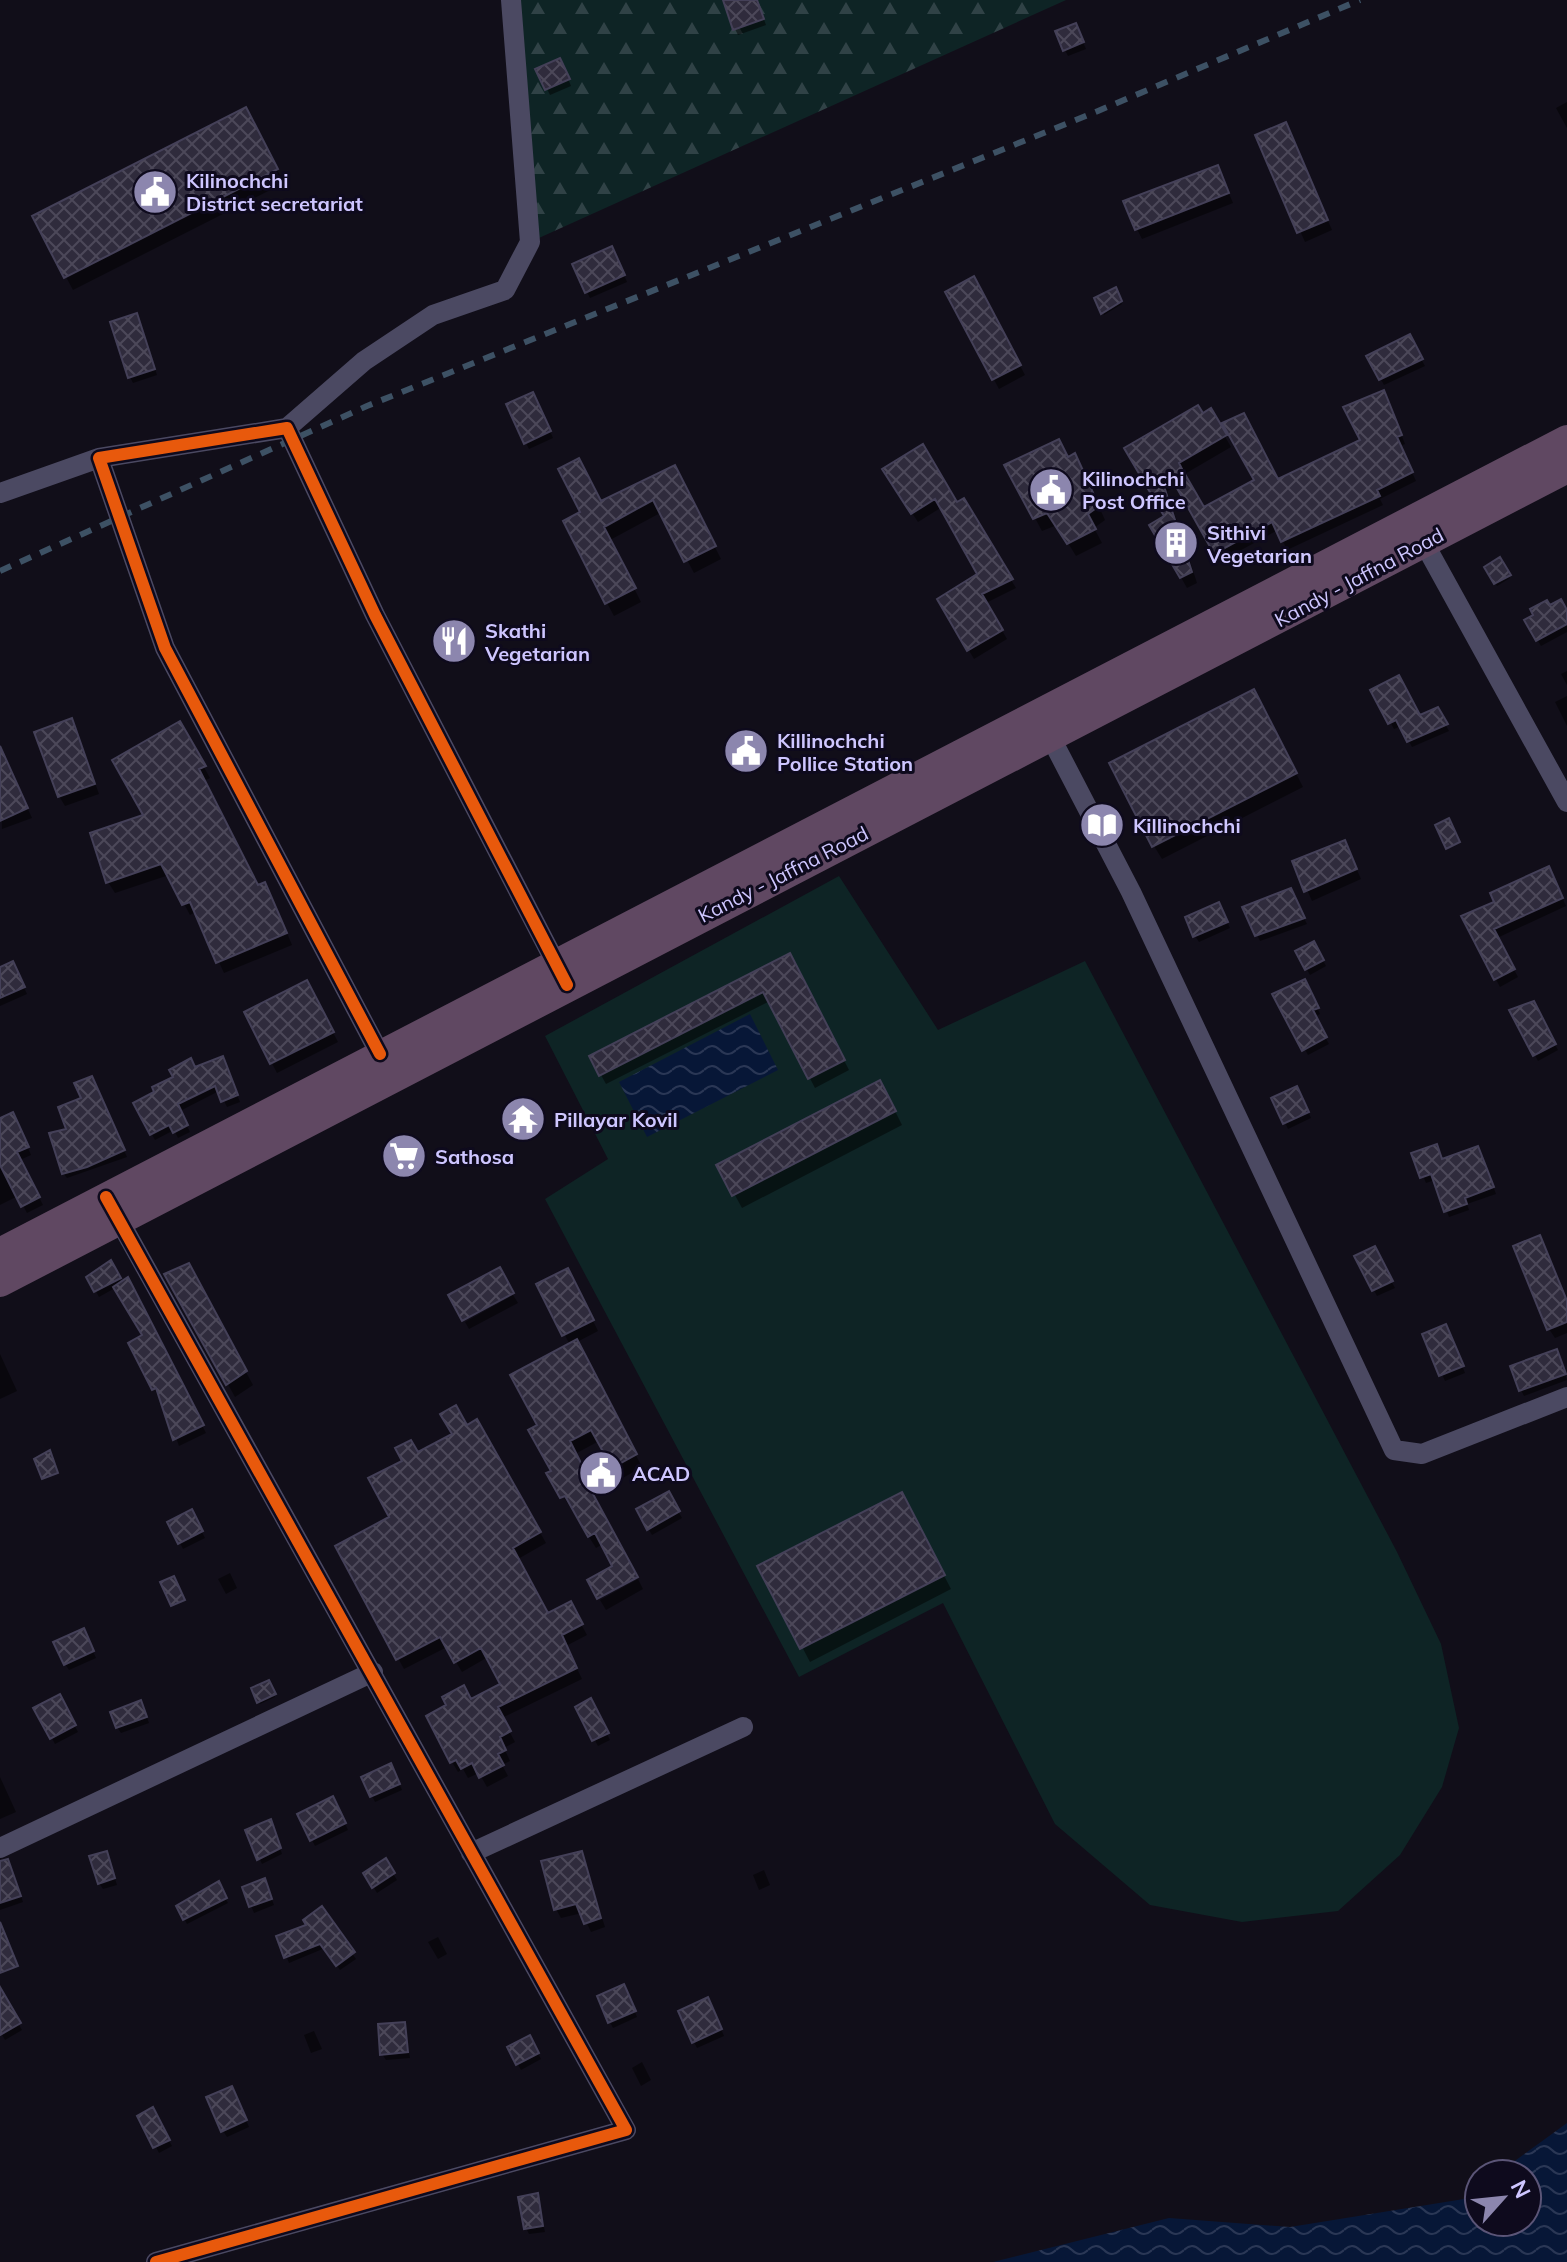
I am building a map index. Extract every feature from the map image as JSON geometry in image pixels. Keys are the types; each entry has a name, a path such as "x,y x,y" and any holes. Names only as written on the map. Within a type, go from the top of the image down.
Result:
{"highway":[{"name":"Kandy - Jaffna Road","path":"0,1282 112,1208 380,1054 562,974 1051,738 1417,531 1567,440"},
{"name":"Kandy - Jaffna Road","path":"0,1253 112,1208 1417,531 1567,468"}],"street":[{"path":"0,493 99,458 287,428 364,361 433,315 505,290 530,242 511,0"},
{"path":"287,428 375,615 562,974"},
{"path":"99,458 165,648 380,1054"},
{"path":"1417,531 1567,802"},
{"path":"1051,738 1131,892 1394,1450 1422,1454 1567,1397"},
{"path":"112,1208 626,2130 156,2262"},
{"path":"0,1848 373,1672"},
{"path":"471,1853 743,1727"}],"green space":[{"path":"505,0 1066,0 530,242"},
{"path":"839,876 938,1030 1085,961 1397,1552 1441,1644 1459,1728 1442,1787 1400,1855 1338,1911 1242,1922 1150,1905 1055,1824 943,1603 799,1677 545,1199 608,1159 545,1036"}],"water":[{"path":"750,1014 778,1070 647,1137 619,1082"},
{"path":"1567,2123 1567,2262 993,2262 1169,2218 1290,2227 1463,2199 1463,2238 1543,2238 1543,2158 1519,2158"}],"building":[{"path":"723,0 757,0 764,19 733,30"},
{"path":"1076,23 1084,42 1063,51 1055,31"},
{"path":"560,58 570,79 545,90 535,69"},
{"name":"Kilinochchi District secretariat","path":"246,107 278,169 64,278 32,216"},
{"path":"1286,122 1328,220 1297,233 1255,135"},
{"path":"1218,165 1229,193 1135,230 1123,201"},
{"path":"612,246 625,275 585,293 572,264"},
{"path":"974,276 1021,365 992,380 945,292"},
{"path":"1116,287 1122,301 1101,314 1094,298"},
{"path":"137,313 155,369 128,378 110,322"},
{"path":"1410,334 1423,359 1379,380 1366,356"},
{"path":"1384,390 1402,435 1397,437 1413,472 1377,490 1380,496 1281,542 1272,522 1214,554 1173,481 1185,474 1204,507 1254,480 1222,423 1244,413 1278,479 1360,440 1343,407"},
{"path":"533,392 551,431 524,444 506,404"},
{"path":"1198,405 1203,413 1211,408 1227,435 1179,463 1183,471 1162,480 1192,572 1180,578 1149,525 1164,516 1124,448"},
{"name":"Kilinochchi Post Office","path":"1059,439 1068,457 1075,453 1099,506 1088,514 1096,529 1067,544 1047,513 1033,519 1004,465"},
{"path":"923,444 957,502 964,498 1013,579 982,594 1003,630 967,651 937,599 977,574 935,499 911,514 882,469"},
{"path":"579,458 601,501 675,465 716,546 684,562 653,500 604,527 636,588 605,604 563,521 580,512 558,469"},
{"path":"1500,557 1511,575 1494,584 1484,567"},
{"path":"1561,599 1567,610 1567,624 1536,641 1524,620 1533,615 1530,609 1547,600 1550,605"},
{"path":"1399,675 1420,715 1438,707 1448,724 1407,742 1396,720 1388,724 1370,690"},
{"path":"1254,689 1297,773 1152,847 1109,763"},
{"path":"72,718 95,784 58,797 34,732"},
{"path":"180,721 206,766 199,769 258,885 265,882 287,933 216,963 190,902 182,905 161,864 106,883 90,833 143,815 112,760"},
{"path":"0,746 28,808 0,821"},
{"path":"1449,818 1460,842 1446,849 1435,825"},
{"path":"1345,840 1357,869 1304,892 1292,861"},
{"path":"1549,866 1563,898 1494,929 1515,969 1494,980 1461,916 1494,902 1490,893"},
{"path":"1291,888 1305,918 1255,936 1242,907"},
{"path":"1219,902 1228,922 1193,937 1185,917"},
{"path":"1314,941 1324,960 1305,970 1295,951"},
{"path":"790,953 845,1060 808,1079 763,992 599,1076 589,1056"},
{"path":"13,961 25,987 0,998 0,967"},
{"path":"1305,979 1319,1008 1313,1010 1327,1037 1302,1051 1272,994"},
{"path":"307,980 334,1032 270,1064 244,1012"},
{"path":"1534,1001 1556,1044 1533,1056 1509,1010"},
{"path":"223,1056 238,1095 221,1102 215,1086 178,1104 188,1125 173,1133 169,1125 150,1135 133,1103 154,1092 152,1087 173,1077 169,1070 191,1058 195,1067"},
{"path":"92,1076 125,1150 62,1174 49,1133 66,1129 58,1107 81,1098 74,1083"},
{"path":"880,1080 896,1111 732,1196 716,1165"},
{"path":"1297,1086 1309,1112 1283,1124 1271,1098"},
{"path":"13,1112 29,1147 17,1152 40,1197 21,1207 0,1165 0,1118"},
{"path":"1437,1144 1442,1159 1478,1146 1494,1187 1465,1198 1467,1204 1444,1212 1431,1174 1420,1178 1411,1153"},
{"path":"1540,1235 1567,1301 1567,1322 1547,1330 1513,1246"},
{"path":"1375,1246 1393,1281 1372,1291 1354,1256"},
{"path":"111,1260 121,1278 94,1292 86,1277"},
{"path":"189,1263 247,1371 226,1385 164,1274"},
{"path":"500,1267 514,1293 462,1321 448,1295"},
{"path":"568,1268 594,1320 562,1336 536,1284"},
{"path":"128,1277 204,1425 173,1440 156,1388 152,1390 128,1343 142,1335 113,1287"},
{"path":"1446,1324 1464,1366 1439,1376 1422,1334"},
{"path":"577,1339 637,1454 612,1468 591,1430 570,1441 590,1481 587,1483 638,1577 597,1599 587,1580 612,1566 595,1533 588,1537 565,1496 560,1498 546,1473 551,1471 528,1430 537,1425 510,1375"},
{"path":"1557,1349 1566,1374 1519,1391 1510,1366"},
{"path":"456,1405 467,1425 477,1419 541,1532 513,1548 548,1613 571,1601 583,1624 562,1635 577,1668 498,1707 511,1731 500,1737 506,1750 498,1754 504,1765 479,1778 472,1763 461,1769 456,1760 450,1763 426,1716 446,1705 442,1697 464,1685 471,1699 500,1684 481,1648 454,1663 440,1637 396,1660 335,1546 389,1517 368,1478 402,1461 395,1448 411,1440 418,1452 452,1434 440,1414"},
{"path":"50,1450 58,1473 42,1479 34,1459"},
{"path":"669,1491 680,1511 647,1530 636,1509"},
{"path":"902,1492 945,1575 800,1649 757,1566"},
{"path":"192,1509 203,1531 178,1544 167,1522"},
{"path":"174,1576 185,1600 171,1606 160,1582"},
{"path":"84,1628 94,1651 64,1665 53,1642"},
{"path":"269,1680 276,1694 257,1703 251,1688"},
{"path":"60,1694 76,1725 50,1739 33,1708"},
{"path":"591,1698 609,1733 592,1741 575,1707"},
{"path":"141,1700 147,1717 116,1728 110,1712"},
{"path":"391,1763 400,1784 370,1797 361,1777"},
{"path":"333,1796 346,1823 310,1841 297,1814"},
{"path":"271,1819 281,1848 257,1860 245,1830"},
{"path":"107,1851 115,1878 98,1884 89,1856"},
{"path":"582,1851 601,1918 584,1924 576,1904 554,1910 541,1861"},
{"path":"386,1858 395,1873 372,1888 363,1873"},
{"path":"8,1859 21,1896 0,1903 0,1861"},
{"path":"265,1878 272,1899 249,1907 242,1887"},
{"path":"219,1881 227,1898 183,1920 176,1906"},
{"path":"322,1906 355,1952 336,1966 320,1944 284,1958 276,1936 306,1925 303,1920"},
{"path":"0,1922 18,1966 0,1973"},
{"path":"624,1984 636,2011 608,2023 597,1996"},
{"path":"0,1987 21,2023 0,2035"},
{"path":"708,1997 722,2029 692,2043 678,2011"},
{"path":"405,2022 408,2052 380,2055 378,2024"},
{"path":"530,2035 539,2053 516,2065 507,2047"},
{"path":"232,2086 247,2120 221,2132 206,2097"},
{"path":"153,2107 170,2140 153,2148 137,2116"},
{"path":"538,2193 543,2226 524,2229 518,2197"}],"railway":[{"path":"0,571 367,406 1098,111 1360,0"}],"cycle path":[{"path":"380,1054 165,648 99,458 287,428 375,615 567,985"},
{"path":"106,1197 626,2130 156,2262"}],"place":[{"name":"Kilinochchi District secretariat","path":"155,192"},
{"name":"Kilinochchi Post Office","path":"1051,490"},
{"name":"Sithivi Vegetarian","path":"1176,543"},
{"name":"Skathi Vegetarian","path":"454,641"},
{"name":"Killinochchi Pollice Station","path":"746,751"},
{"name":"Killinochchi","path":"1102,825"},
{"name":"Pillayar Kovil","path":"523,1119"},
{"name":"Sathosa","path":"404,1156"},
{"name":"ACAD","path":"601,1473"}]}
